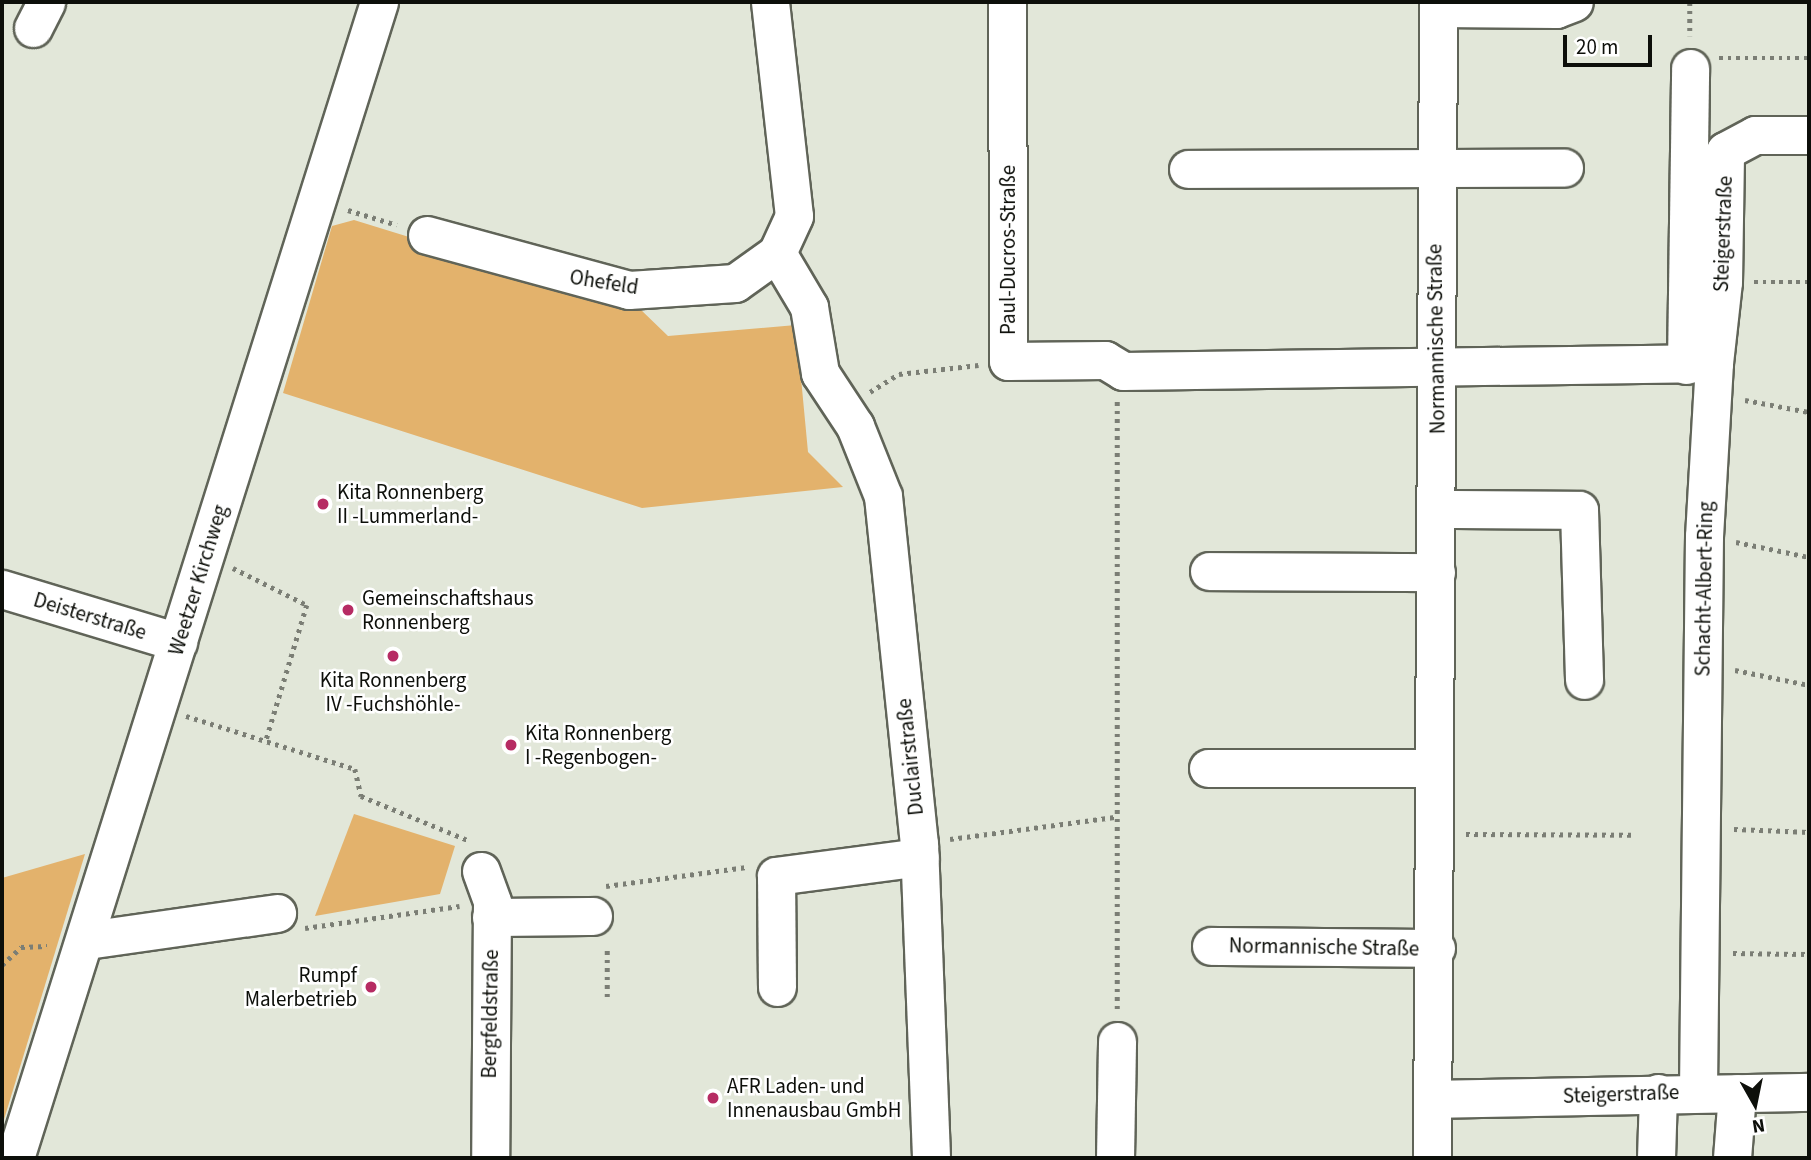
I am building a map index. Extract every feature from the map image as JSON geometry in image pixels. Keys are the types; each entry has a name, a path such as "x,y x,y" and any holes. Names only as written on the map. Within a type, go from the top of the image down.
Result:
{"street":[{"name":"Weetzer Kirchweg","path":"15,1158 87,940 379,2"},
{"name":"Ohefeld","path":"428,235 629,290 735,283 777,253 794,216 770,2"},
{"name":"Paul-Ducros-Straße","path":"1007,2 1008,361 1105,360 1123,371 1437,371"},
{"name":"Normannische Straße","path":"1432,1158 1436,948 1433,768 1437,509 1434,170 1438,5 1556,9 1574,2"},
{"path":"1437,371 1703,374 1697,63"},
{"name":"Steigerstraße","path":"1703,374 1723,282 1725,151 1755,135 1809,135"},
{"path":"1188,169 1564,168"},
{"name":"Duclairstraße","path":"777,253 809,307 820,373 855,426 883,496 919,850 931,1158"},
{"name":"Schacht-Albert-Ring","path":"1698,1092 1702,828 1703,374"},
{"path":"1437,509 1579,510 1584,680"},
{"path":"1209,571 1436,572"},
{"name":"Deisterstraße","path":"2,589 178,642"},
{"path":"1208,768 1433,768"},
{"path":"777,987 776,876 919,850"},
{"name":"Bergfeldstraße","path":"481,871 491,917 490,1158"},
{"path":"491,917 598,901"},
{"path":"87,940 276,913"},
{"name":"Normannische Straße","path":"1211,946 1436,948"},
{"path":"1115,1158 1117,1041"},
{"name":"Steigerstraße","path":"1433,1099 1809,1092"},
{"path":"1656,1158 1658,1093"},
{"path":"1732,1158 1737,1093"}],"path":[{"path":"1697,63 1809,58"},
{"path":"316,200 428,235"},
{"path":"1723,282 1809,282"},
{"path":"898,374 1008,361"},
{"path":"1117,1041 1117,399 1123,371"},
{"path":"1703,374 1809,412"},
{"path":"1704,536 1809,557"},
{"path":"228,567 307,605 266,741"},
{"path":"1702,663 1809,685"},
{"path":"158,709 355,769 361,796 469,838 481,871"},
{"path":"919,850 1115,817"},
{"path":"1702,828 1809,832"},
{"path":"1435,834 1633,835"},
{"path":"607,998 607,917 598,901 754,867"},
{"path":"1700,953 1809,954"}],"shaded area":[{"path":"354,220 639,308 668,336 796,325 808,452 843,487 642,508 283,393 332,226"},
{"path":"354,814 455,846 440,894 315,916"},
{"path":"85,854 2,1126 2,878"}],"place":[{"name":"Kita Ronnenberg II -Lummerland-","path":"323,504"},
{"name":"Gemeinschaftshaus Ronnenberg","path":"348,610"},
{"name":"Kita Ronnenberg IV -Fuchshöhle-","path":"393,656"},
{"name":"Kita Ronnenberg I -Regenbogen-","path":"511,745"},
{"name":"Rumpf Malerbetrieb","path":"371,987"},
{"name":"AFR Laden- und Innenausbau GmbH","path":"713,1098"}]}
